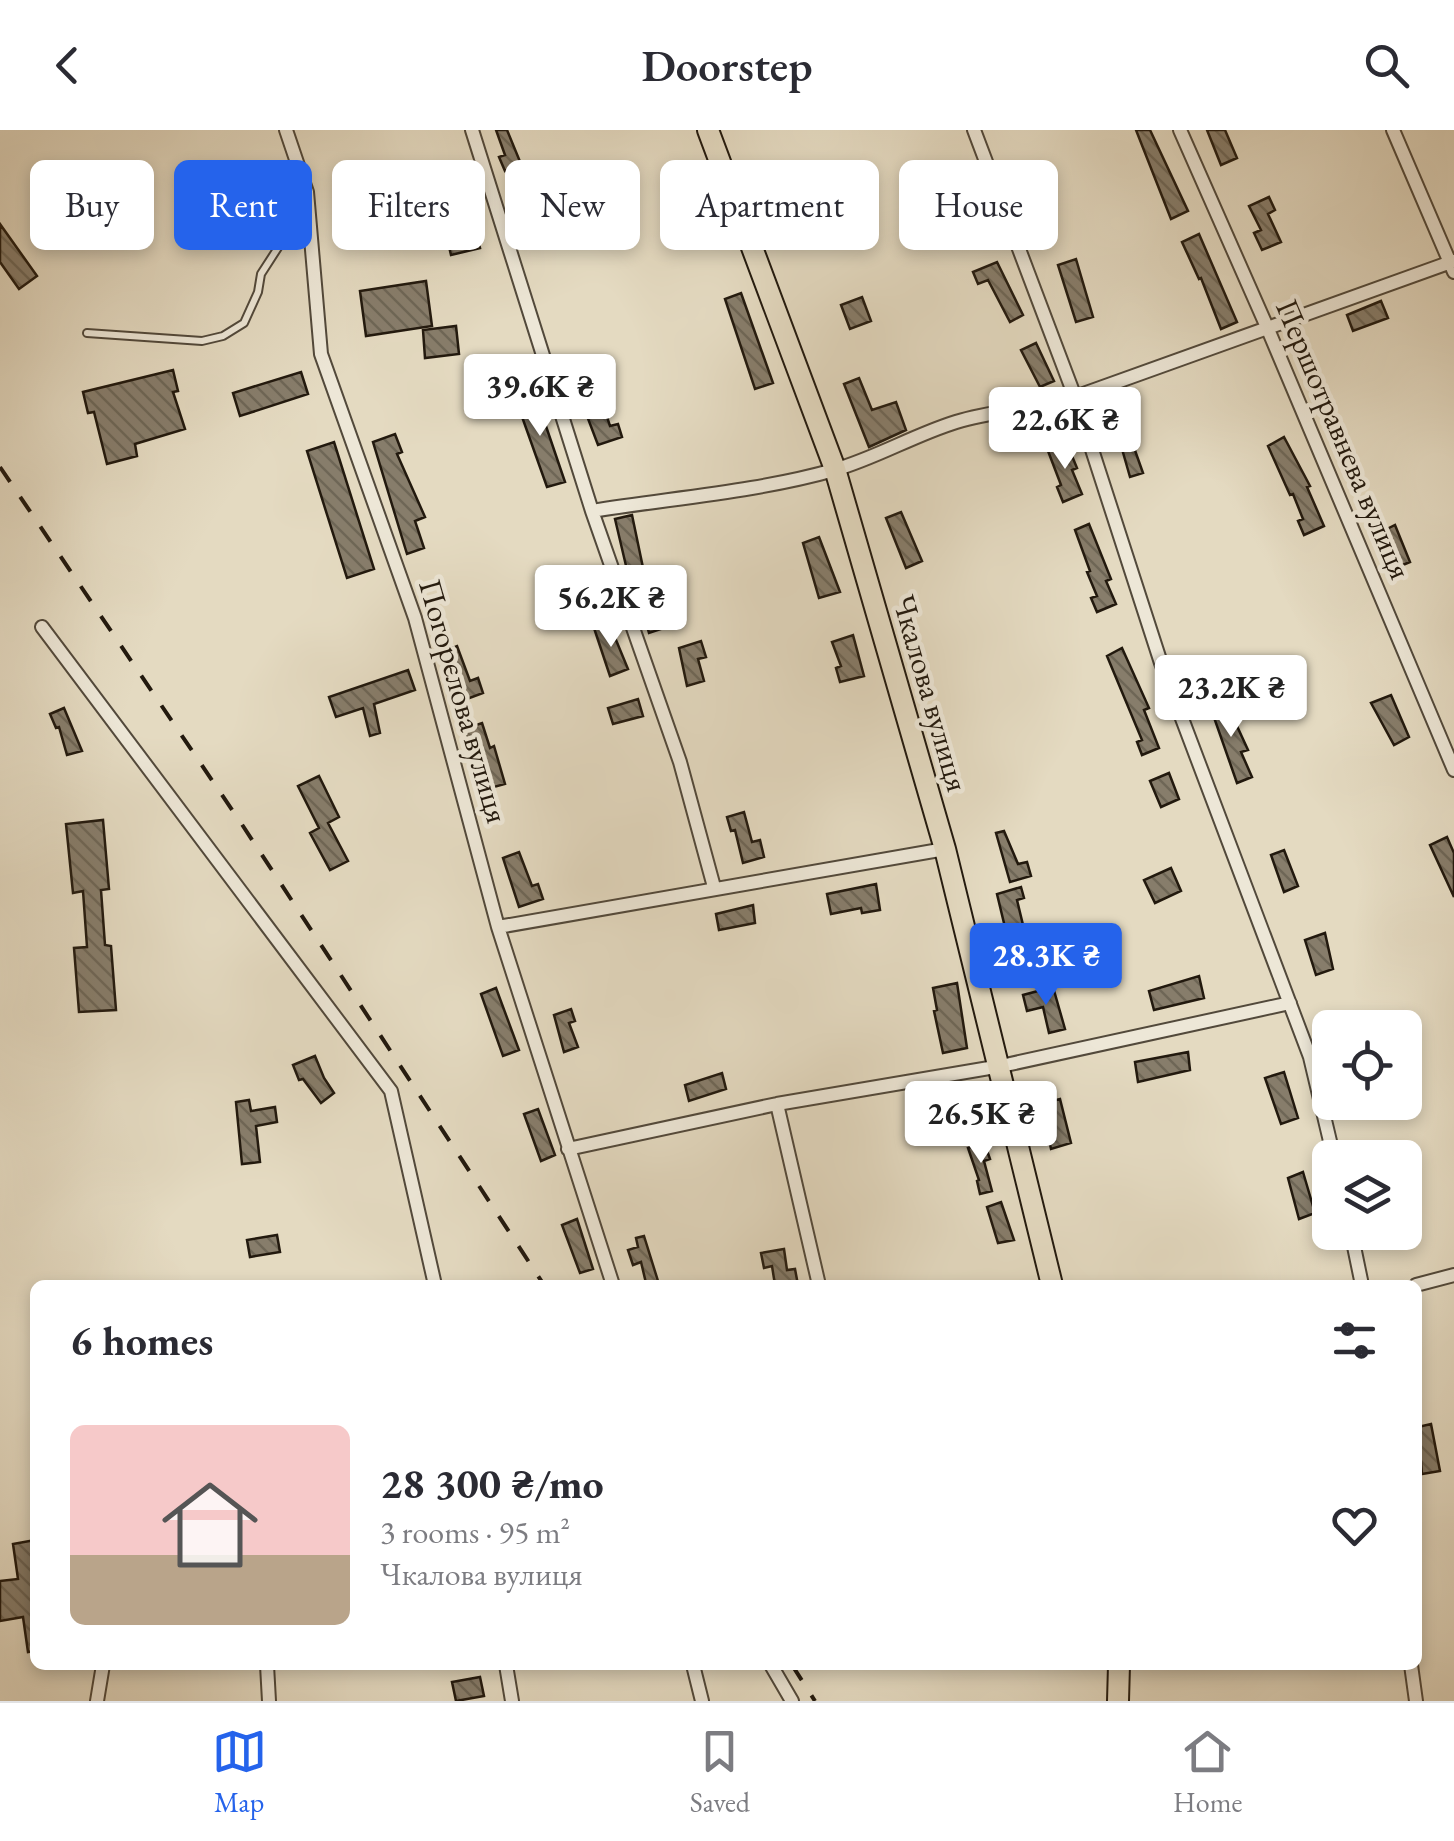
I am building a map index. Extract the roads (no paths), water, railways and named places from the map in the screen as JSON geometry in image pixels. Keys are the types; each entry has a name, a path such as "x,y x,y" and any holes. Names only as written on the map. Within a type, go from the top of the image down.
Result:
{"main road":[{"name":"Чкалова вулиця","path":"708,130 835,470 945,849 1051,1280"},
{"path":"1118,1701 1119,1670"}],"street":[{"name":"Погорєлова вулиця","path":"286,130 297,160"},
{"path":"472,130 592,510 680,762 714,888"},
{"path":"974,130 1076,396 1162,663 1310,1058 1330,1140"},
{"name":"Першотравнева вулиця","path":"1180,130 1268,327 1454,770"},
{"path":"592,510 835,470 955,423 1002,410 1047,406 1453,266 1392,130"},
{"name":"Погорєлова вулиця","path":"312,250 321,354 416,618 498,927 611,1280"},
{"path":"42,627 391,1090 434,1280"},
{"path":"498,927 945,849"},
{"path":"568,1149 776,1104 1000,1066 1290,1003"},
{"path":"776,1104 818,1280"},
{"path":"1355,1250 1361,1280"},
{"path":"1422,1283 1454,1275"},
{"path":"97,1701 101,1670"},
{"path":"267,1670 270,1701"},
{"path":"507,1670 512,1701"},
{"path":"694,1670 702,1701"},
{"path":"773,1670 792,1701"},
{"path":"1412,1670 1416,1701"}],"lane":[{"path":"88,332 202,341 223,336 244,324 258,292 260,274 276,250"}],"railway":[{"path":"0,467 243,826 541,1280"},
{"path":"795,1670 815,1701"}]}
